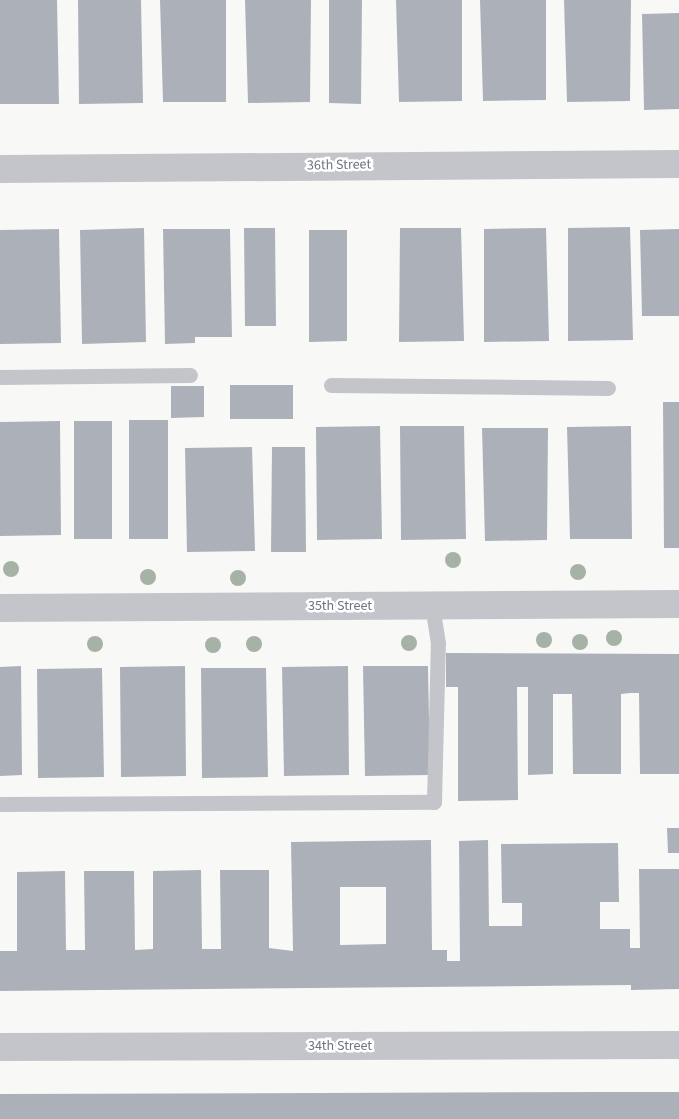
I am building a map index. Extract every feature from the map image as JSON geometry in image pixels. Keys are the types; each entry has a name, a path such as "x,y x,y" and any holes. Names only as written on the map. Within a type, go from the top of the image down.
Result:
{"street":[{"name":"36th Street","path":"0,169 679,164"},
{"name":"35th Street","path":"0,608 679,604"},
{"name":"34th Street","path":"0,1047 679,1045"}],"lane":[{"path":"0,377 190,375"},
{"path":"330,385 608,388"},
{"path":"0,804 434,802 438,643 432,606"}],"building":[{"path":"0,0 57,0 59,104 0,104"},
{"path":"78,0 141,0 143,103 79,104"},
{"path":"160,0 226,0 226,102 163,102"},
{"path":"245,0 311,0 310,102 248,103"},
{"path":"329,0 362,0 361,104 329,103"},
{"path":"396,0 462,0 462,101 399,102"},
{"path":"480,0 546,0 546,100 483,101"},
{"path":"564,0 631,0 630,101 567,102"},
{"path":"679,13 679,109 644,110 642,14"},
{"path":"630,227 633,340 568,341 568,228"},
{"path":"144,228 146,342 82,344 80,230"},
{"path":"244,228 275,228 276,326 245,326"},
{"path":"400,228 461,228 464,341 399,342"},
{"path":"546,228 549,341 484,342 484,229"},
{"path":"59,229 61,343 0,344 0,230"},
{"path":"163,229 230,229 232,337 195,337 195,343 165,344"},
{"path":"679,229 679,316 642,316 640,230"},
{"path":"309,230 347,230 347,341 309,342"},
{"path":"230,385 293,385 293,419 230,419"},
{"path":"171,386 204,386 204,417 171,418"},
{"path":"663,402 679,402 679,548 664,548"},
{"path":"129,420 168,420 168,539 129,539"},
{"path":"60,421 61,535 0,536 0,422"},
{"path":"74,421 112,421 112,539 74,539"},
{"path":"380,426 382,539 317,540 316,427"},
{"path":"400,426 464,426 466,539 401,540"},
{"path":"631,426 632,539 570,539 567,427"},
{"path":"482,428 548,428 547,540 485,541"},
{"path":"252,447 255,551 187,552 185,448"},
{"path":"272,447 305,447 306,552 271,552"},
{"path":"446,653 679,654 679,774 640,774 639,693 630,693 621,694 621,774 573,774 572,694 553,694 553,774 528,775 528,687 517,687 518,800 458,801 458,687 446,687"},
{"path":"21,666 22,775 0,776 0,667"},
{"path":"185,666 186,776 121,777 120,667"},
{"path":"348,666 349,775 284,776 282,667"},
{"path":"363,666 428,666 430,775 365,776"},
{"path":"102,668 104,777 38,778 37,669"},
{"path":"201,668 266,668 268,777 202,778"},
{"path":"667,828 679,828 679,853 668,853"},
{"path":"431,840 432,950 447,950 447,961 460,961 459,841 488,840 489,926 522,926 522,903 502,903 501,844 618,843 619,902 600,902 600,929 630,929 630,948 640,948 639,869 679,869 679,989 631,990 631,985 0,991 0,951 17,951 17,872 65,871 66,950 85,950 84,871 134,871 135,950 153,949 153,871 201,870 202,949 221,949 220,870 269,870 269,948 293,951 291,842","holes":["340,887 386,887 386,944 340,945"]},
{"path":"679,1092 679,1119 0,1119 0,1094"}]}
